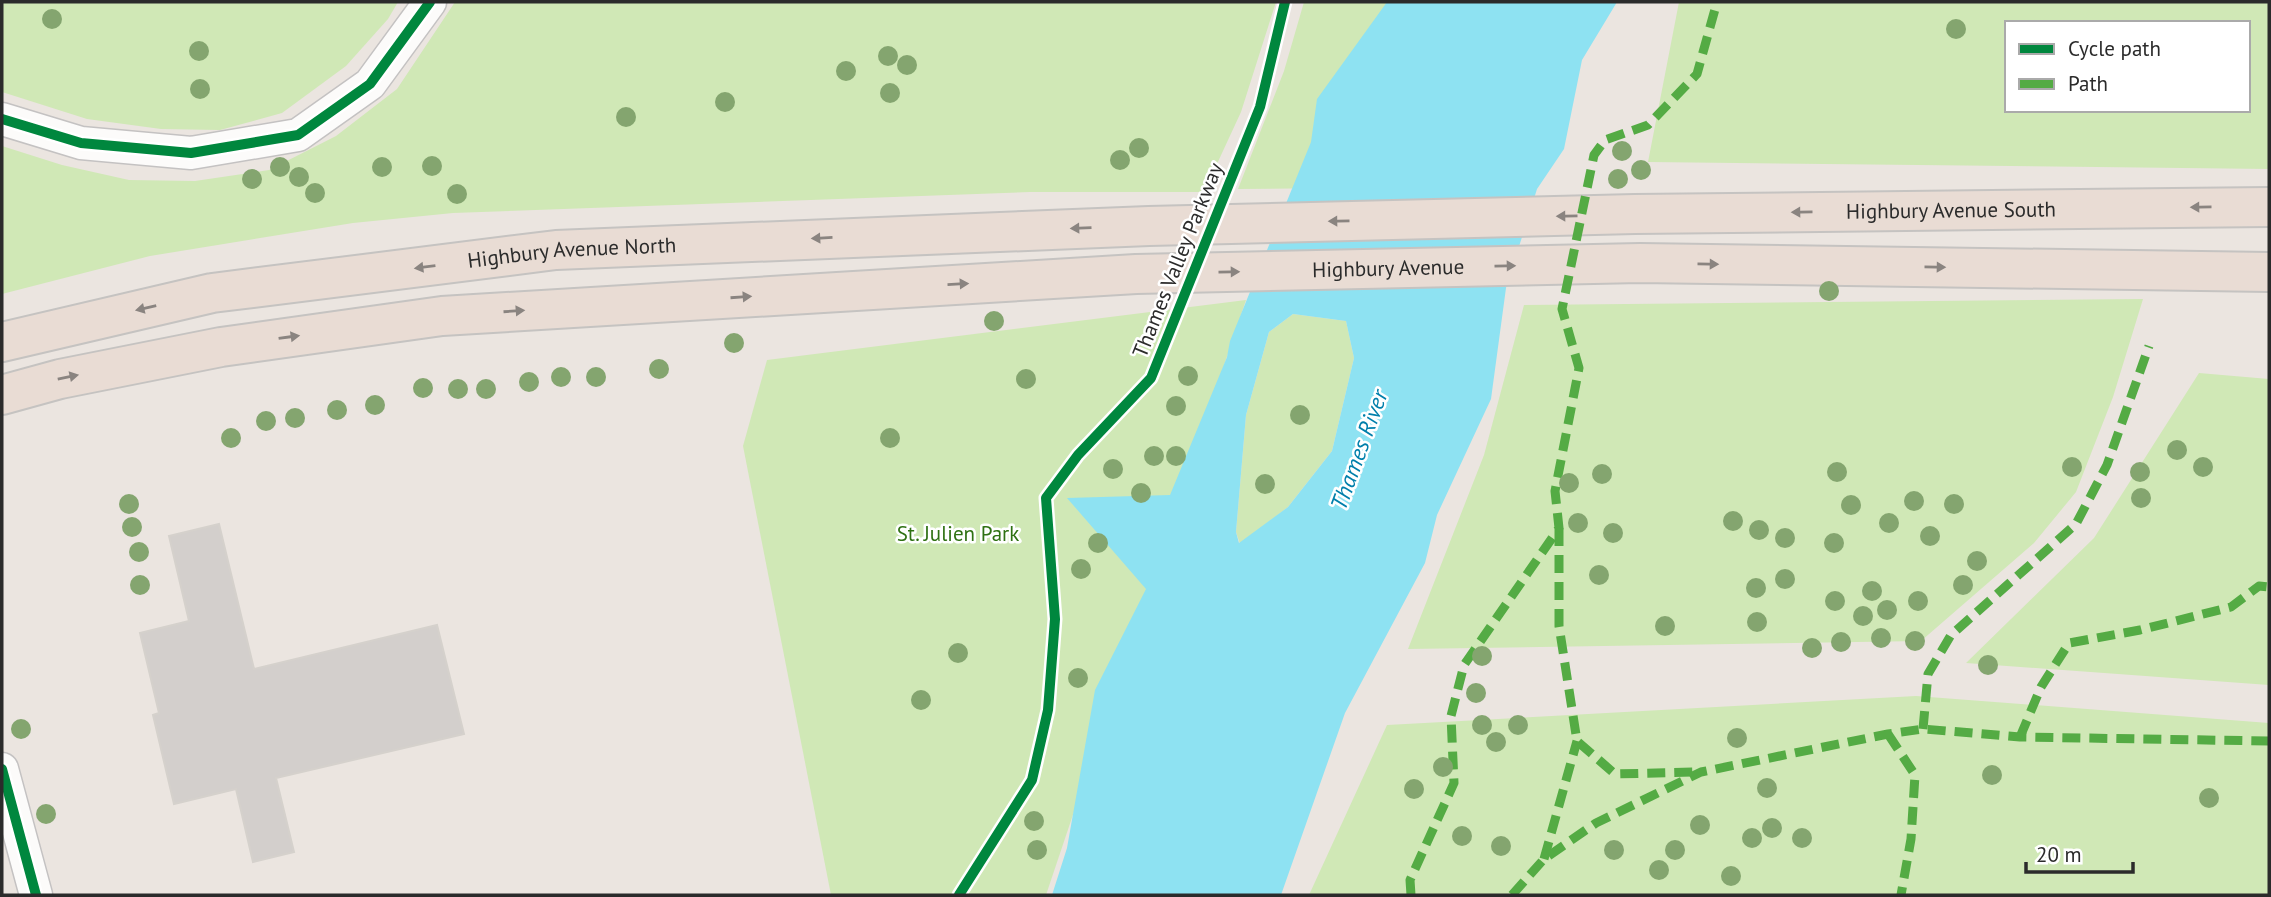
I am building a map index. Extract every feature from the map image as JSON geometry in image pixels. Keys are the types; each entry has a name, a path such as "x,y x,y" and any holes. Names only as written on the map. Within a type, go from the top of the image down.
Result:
{"highway":[{"name":"Highbury Avenue South","path":"1149,226 1635,214 2269,207"},
{"name":"Highbury Avenue North","path":"2,342 212,293 556,250 1149,226"},
{"name":"Highbury Avenue","path":"2,395 60,379 221,347 442,316 1136,274 1640,263 2269,272"}],"street":[{"path":"2,119 81,143 191,153 298,135 370,84 430,2"},
{"path":"2,769 36,895"}],"green space":[{"path":"2,2 398,2 388,19 346,66 282,113 220,130 161,129 87,119 2,92"},
{"path":"455,2 1276,2 1241,112 1204,192 1030,192 453,213 353,223 150,256 2,294 2,146 62,165 129,180 195,181 269,170 336,136 397,89"},
{"path":"1304,2 1417,2 1332,188 1238,189 1284,71"},
{"path":"1679,2 2269,2 2269,169 1648,162"},
{"path":"2143,299 2113,397 2076,492 2034,543 1921,641 1408,649 1484,455 1524,305"},
{"name":"St. Julien Park","path":"1246,300 1046,895 831,895 743,446 767,360"},
{"path":"1293,314 1346,321 1354,358 1332,451 1288,507 1240,544 1236,532 1246,415 1269,332"},
{"path":"2199,373 2269,379 2269,685 1966,663 2094,538"},
{"path":"1916,696 2269,723 2269,895 1309,895 1387,725"}],"water":[{"name":"Thames River","path":"1387,2 1617,2 1582,60 1564,149 1537,189 1506,288 1491,399 1437,515 1425,563 1345,713 1281,895 1052,895 1067,848 1095,690 1146,589 1067,498 1170,495 1311,142 1317,99","holes":["1293,314 1346,321 1354,358 1332,451 1288,507 1239,543 1236,532 1246,415 1269,332"]}],"building":[{"path":"219,524 254,669 437,625 464,734 276,778 294,852 253,862 236,789 174,804 153,715 159,713 140,633 189,621 169,536"}],"marked path":[{"path":"1411,895 1410,880 1454,783 1451,716 1464,665 1559,528 1555,491 1579,368 1562,309 1594,155 1605,140 1648,125 1697,74 1717,2"},
{"path":"1923,729 1928,674 1951,635 2076,524 2107,465 2149,346"},
{"path":"1559,528 1559,626 1577,741 1615,774 1696,772"},
{"path":"2020,737 2041,687 2069,643 2140,630 2231,607 2259,586 2269,587"},
{"path":"1512,895 1544,859 1596,823 1701,772 1923,729 2020,737 2269,741"},
{"path":"1888,734 1915,775 1911,839 1901,895"},
{"path":"1544,859 1577,741"}],"cycle path":[{"path":"2,119 81,143 191,153 298,135 370,84 430,2"},
{"name":"Thames Valley Parkway","path":"959,895 1032,780 1048,710 1055,619 1046,498 1078,455 1151,378 1260,107 1285,2"},
{"path":"2,769 36,895"}]}
